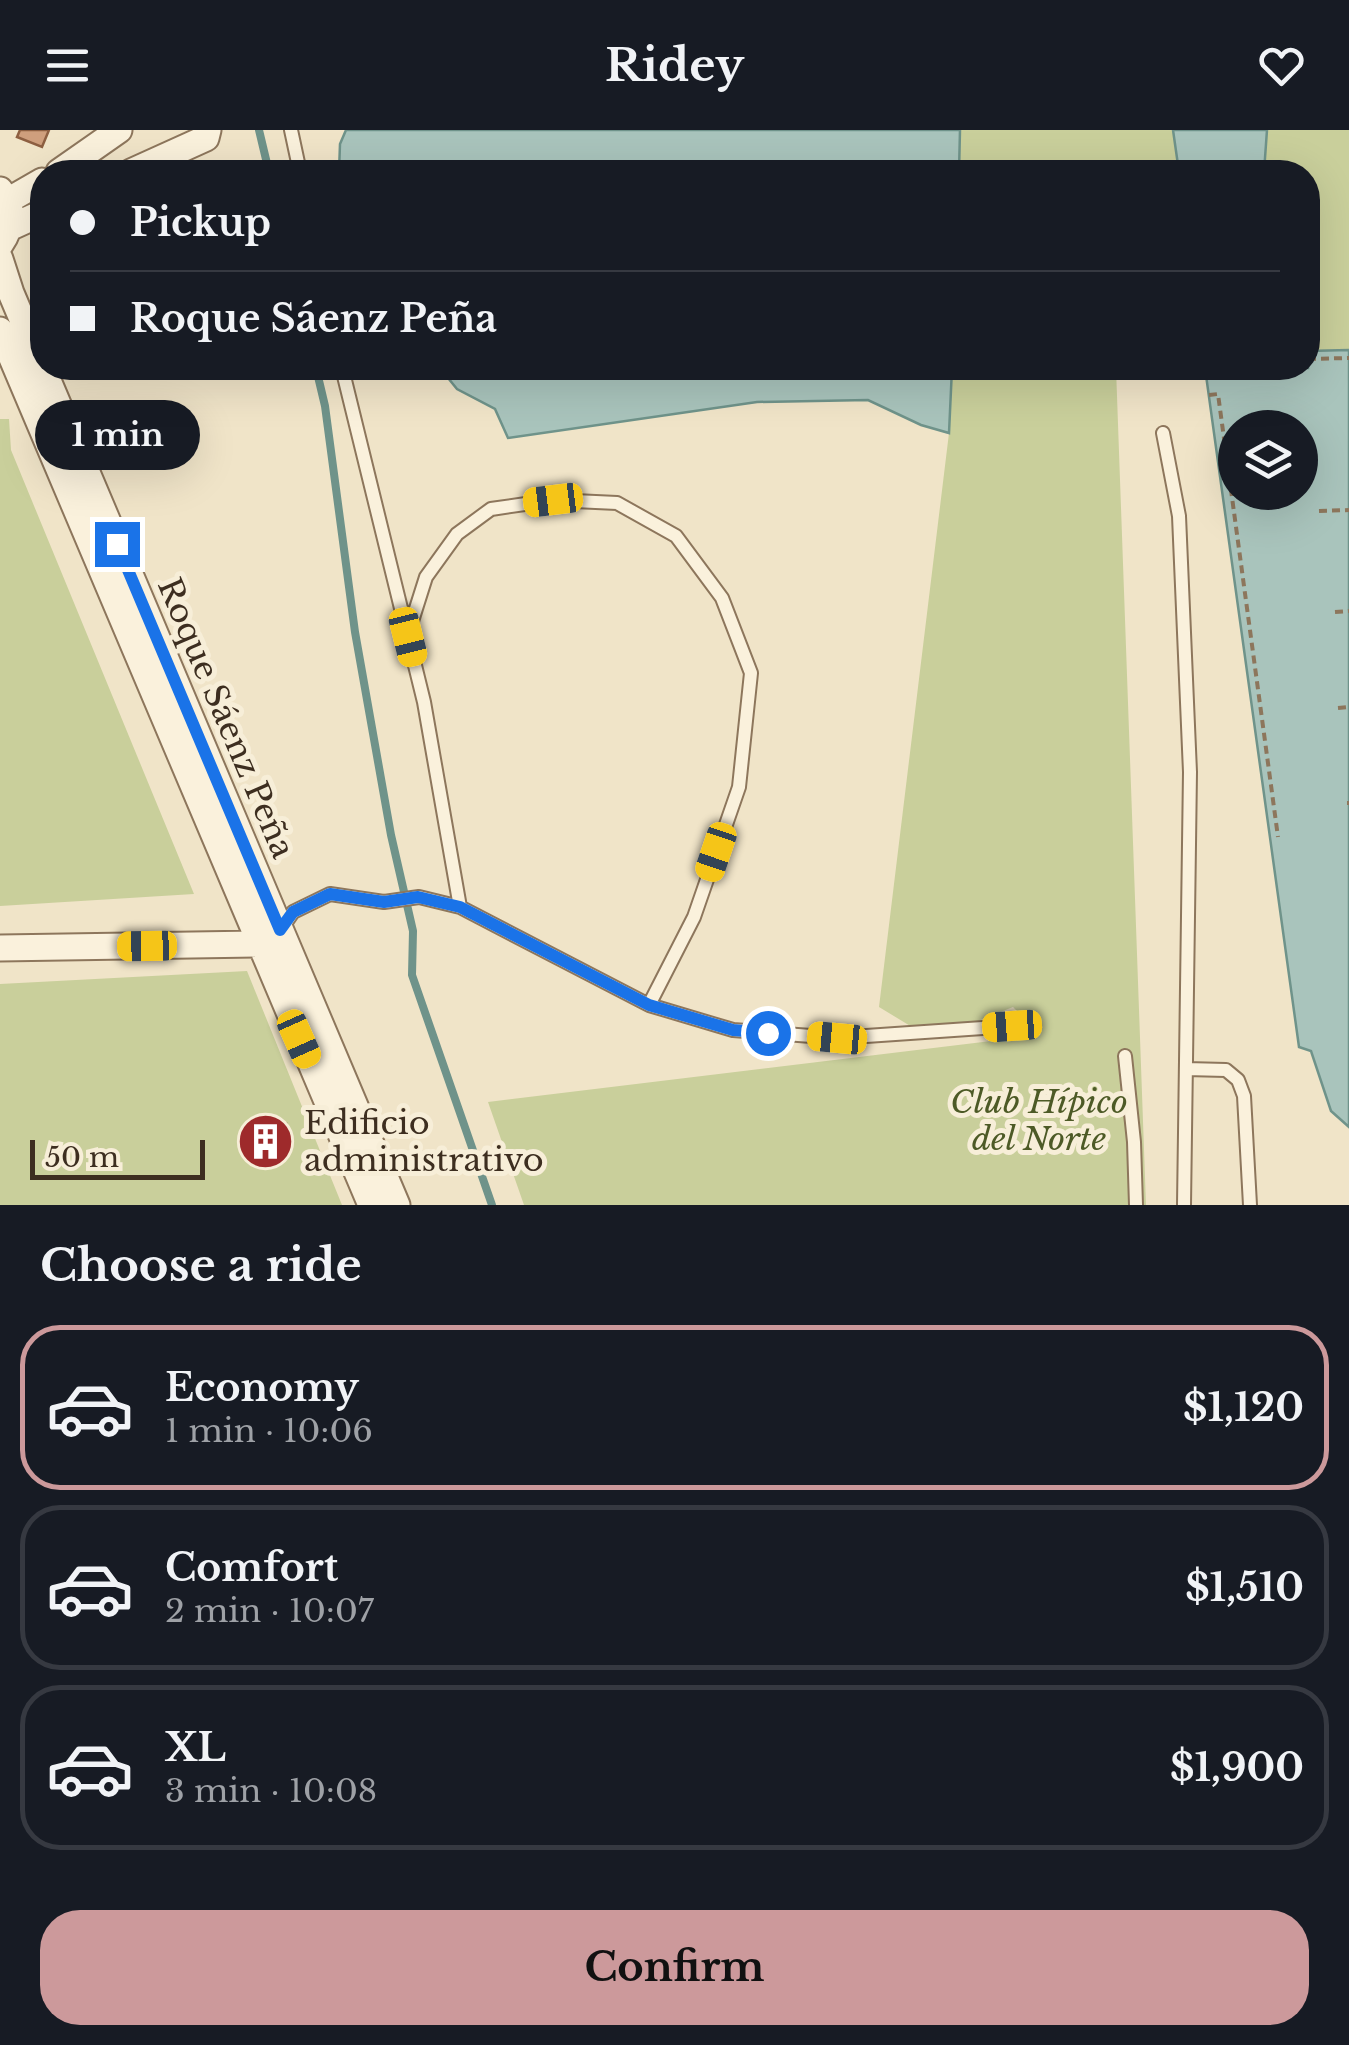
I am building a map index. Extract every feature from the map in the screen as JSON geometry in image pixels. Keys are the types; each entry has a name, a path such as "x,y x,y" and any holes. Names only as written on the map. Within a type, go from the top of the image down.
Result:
{"street":[{"path":"76,160 119,130"},
{"path":"157,160 206,138 208,130"},
{"path":"4,236 12,222 4,195 30,186"},
{"path":"4,236 30,220"},
{"name":"Roque Sáenz Peña","path":"0,259 30,338"},
{"name":"Roque Sáenz Peña","path":"0,330 371,1205"},
{"name":"Roque Sáenz Peña","path":"48,380 398,1205"},
{"path":"0,948 258,944 280,930"}],"lane":[{"path":"291,130 297,160"},
{"path":"345,380 424,702 460,907"},
{"path":"1163,433 1180,516 1190,772 1184,1205"},
{"path":"408,637 426,577 457,534 491,508 553,500 617,503 676,536 722,598 751,673 738,787 694,917 649,1005"},
{"path":"280,930 293,912 330,894 384,902 418,897 460,907 649,1005 733,1030 837,1038 1012,1026"},
{"path":"1125,1056 1136,1205"},
{"path":"1186,1069 1226,1070 1238,1080 1244,1096 1250,1205"}],"path":[{"path":"1320,359 1349,358"},
{"path":"1209,395 1218,394 1278,837"},
{"path":"1319,511 1349,510"},
{"path":"1335,612 1349,611"},
{"path":"1338,708 1349,707"}],"green space":[{"path":"960,130 1173,130 1177,160 959,160"},
{"path":"1267,130 1349,130 1349,350 1320,351 1320,160 1265,160"},
{"name":"Club Hípico del Norte","path":"951,380 1116,380 1146,1205 524,1205 488,1102 1041,1035 1013,1007 978,1021 912,1027 879,1007 949,433"},
{"path":"0,419 9,419 11,450 194,894 0,906"},
{"path":"247,971 342,1205 0,1205 0,984"}],"water":[{"path":"346,130 960,130 959,160 339,160"},
{"path":"1173,130 1267,130 1265,160 1177,160"},
{"path":"1349,350 1349,1127 1331,1111 1311,1051 1299,1047 1225,510 1318,510 1318,410 1218,410 1218,462 1207,380 1320,380 1320,351"},
{"path":"450,380 951,380 949,433 921,425 868,400 757,402 508,438 495,409 457,389"}],"building":[{"path":"20,130 49,130 42,147 17,137"},
{"name":"Edificio administrativo","path":"286,1124 285,1154 246,1155 244,1128"}],"waterway":[{"path":"259,130 266,160"},
{"path":"319,380 355,632 391,835 413,931 412,975 492,1205"}],"place":[{"name":"Edificio administrativo","path":"265,1141"}],"route":[{"path":"117,544 280,930 293,912 330,894 384,902 418,897 460,907 649,1005 733,1030 768,1033"}]}
